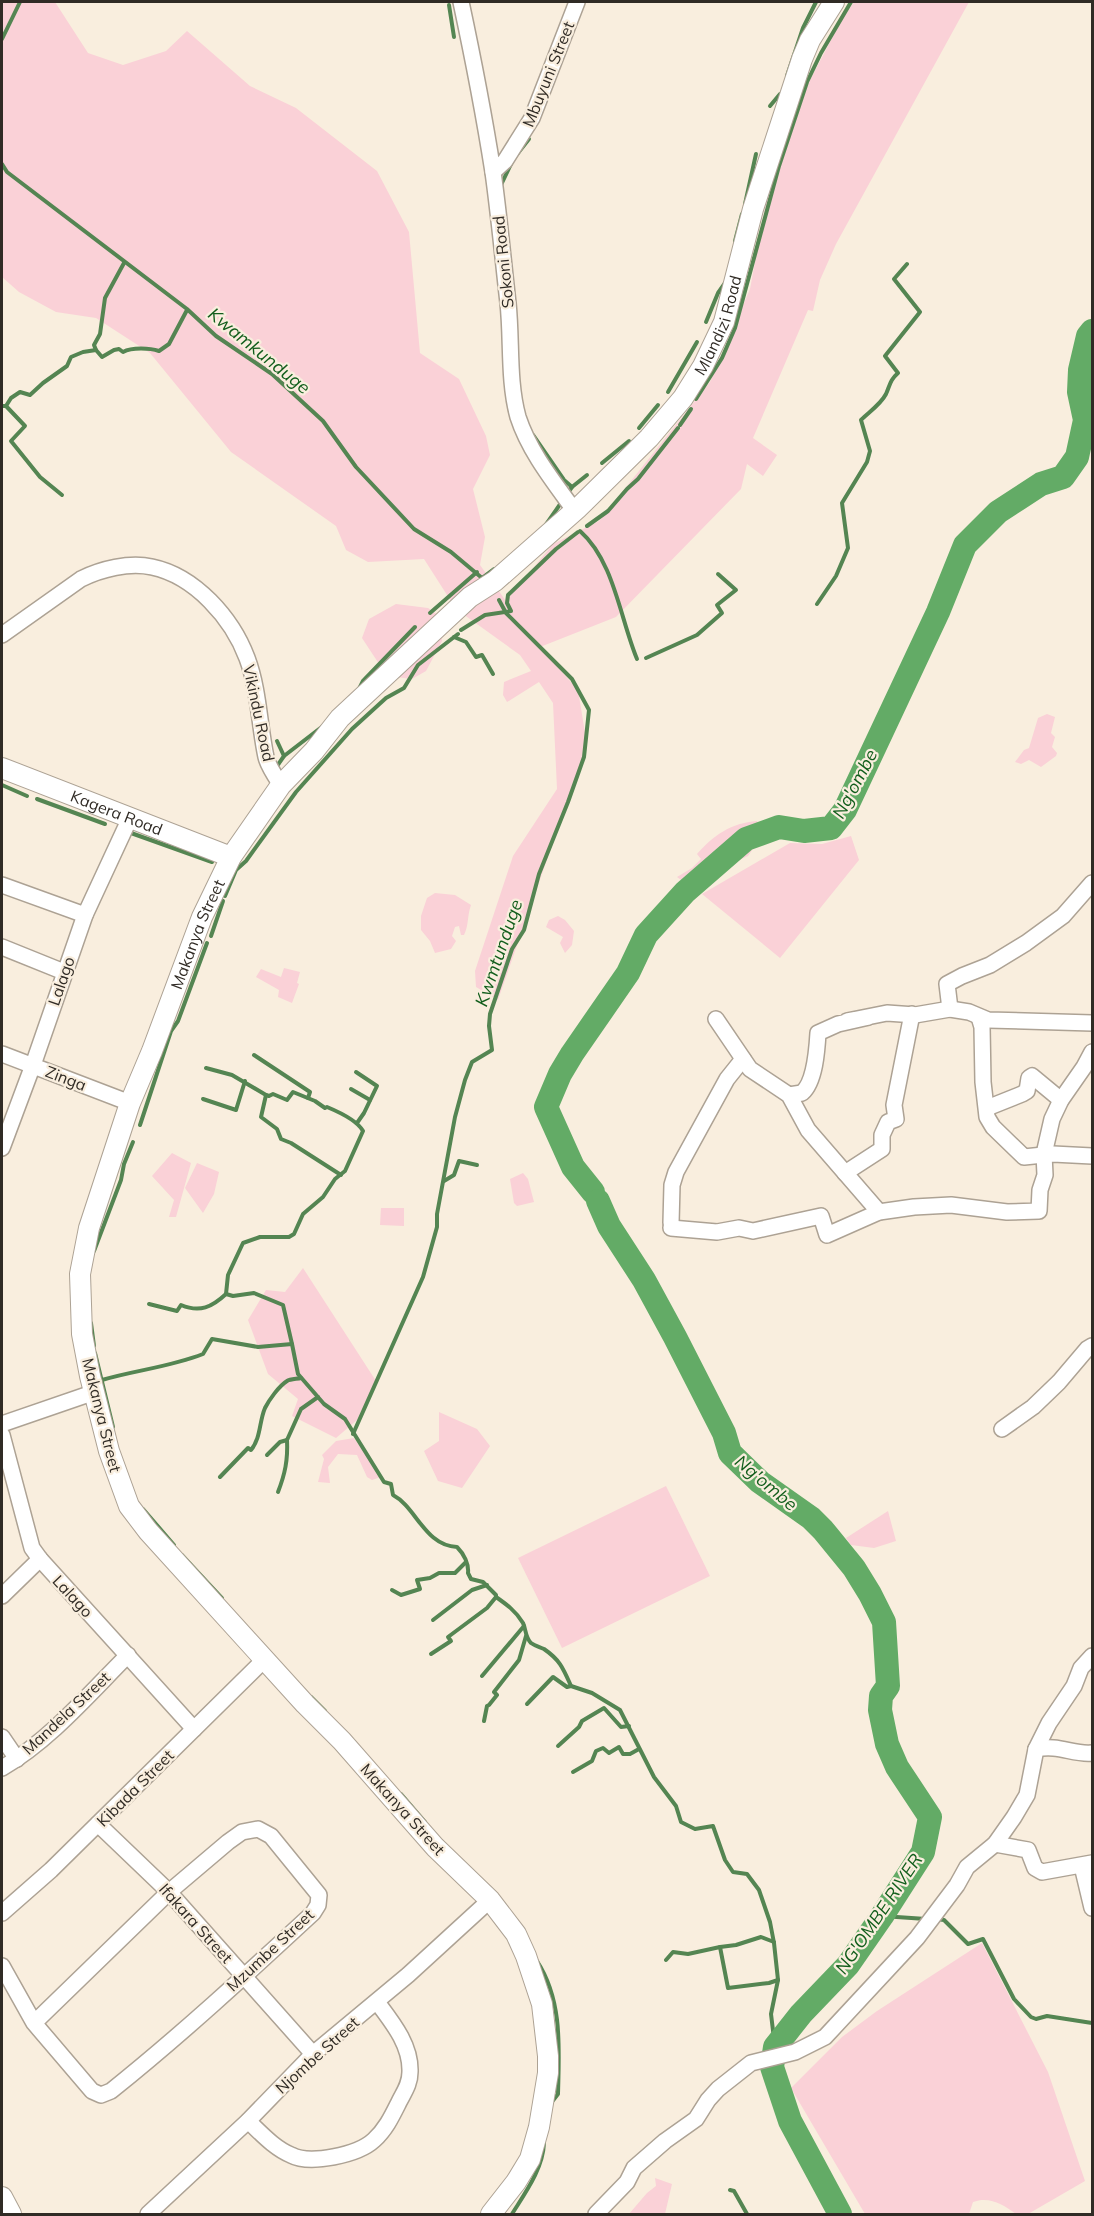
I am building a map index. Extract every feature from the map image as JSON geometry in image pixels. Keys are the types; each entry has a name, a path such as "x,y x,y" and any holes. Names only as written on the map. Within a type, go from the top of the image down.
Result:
{"street":[{"name":"Sokoni Road","path":"461,2 478,81 493,172 518,416 526,436 545,469 574,510"},
{"name":"Mbuyuni Street","path":"493,172 505,161 532,118 577,2"},
{"name":"Mlandizi Road","path":"495,581 574,510 662,423 683,398 703,366 724,322 753,209 802,59 810,40 834,2"},
{"name":"Vikindu Road","path":"2,635 81,579 94,573 135,565 152,567 180,577 209,600 233,631 247,658 258,695 266,758 280,785"},
{"name":"Makanya Street","path":"491,2214 516,2182 530,2159 539,2127 548,2073 542,2004 526,1956 516,1934 490,1900 435,1846 342,1741 305,1704 148,1531 129,1506 109,1451 82,1334 80,1274 89,1228 130,1103 202,918 231,857 280,785 314,751 340,718 470,597 495,581"},
{"name":"Kagera Road","path":"2,768 231,857"},
{"name":"Lalago","path":"2,1148 85,915 130,818"},
{"path":"950,1009 947,984 990,965 1026,943 1063,916 1092,883"},
{"path":"2,885 85,915"},
{"path":"2,947 64,972"},
{"path":"789,1095 802,1093 808,1085 817,1057 818,1034 838,1024 887,1012 912,1014 950,1009 969,1012 979,1017 1020,1022 1092,1023"},
{"path":"846,1173 882,1149 882,1135 888,1122 896,1119 894,1105 912,1014"},
{"path":"979,1017 982,1027 983,1089 987,1117 993,1126 1024,1157 1044,1154 1092,1156"},
{"path":"716,1019 750,1069 789,1095 808,1130 879,1212"},
{"path":"743,1059 727,1079 676,1172 672,1185 671,1226 717,1232 739,1228 753,1231 821,1216 827,1235 879,1212 914,1207 951,1205 1007,1212 1040,1211 1040,1190 1045,1175 1044,1154 1052,1119 1061,1100 1092,1052"},
{"name":"Zinga","path":"2,1054 130,1103"},
{"path":"987,1108 1027,1091 1029,1077 1032,1076 1061,1100"},
{"path":"1002,1429 1038,1402 1092,1346"},
{"path":"2,1424 95,1392"},
{"name":"Lalago","path":"2,1435 32,1548 194,1729"},
{"path":"2,1596 40,1559"},
{"name":"Mandela Street","path":"2,1768 17,1759 71,1712 128,1655"},
{"path":"596,2214 627,2182 634,2168 665,2141 693,2122 718,2089 751,2063 795,2052 825,2037 917,1938 957,1885 967,1867 995,1844 1014,1817 1027,1795 1036,1749 1048,1723 1074,1686 1081,1668 1092,1656"},
{"name":"Kibada Street","path":"2,1912 51,1870 265,1659"},
{"path":"2,1737 17,1759"},
{"path":"1036,1749 1055,1747 1086,1754 1092,1753"},
{"name":"Ifakara Street","path":"98,1824 169,1893 313,2054"},
{"name":"Mzumbe Street","path":"2,1966 34,2023 92,2091 101,2095 111,2091 165,2048 244,1977 313,1912 318,1905 319,1894 271,1836 258,1829 243,1832 228,1842 169,1893 34,2023"},
{"path":"995,1844 1028,1850 1035,1868 1042,1872 1087,1864 1092,1904"},
{"name":"Njombe Street","path":"148,2214 248,2121 313,2054 377,2002 490,1900"},
{"path":"248,2121 274,2146 293,2157 323,2159 356,2150 372,2142 388,2125 408,2088 411,2071 407,2050 395,2026 377,2002"},
{"path":"2,2197 11,2214"}],"shaded area":[{"path":"2,2 55,2 88,53 123,65 166,51 187,31 250,86 296,108 377,171 409,232 420,353 459,379 486,436 490,455 473,489 485,537 480,565 506,601 553,544 599,521 710,382 750,289 766,202 808,84 841,21 854,2 969,2 836,244 820,280 813,311 808,310 753,438 777,455 763,476 747,464 741,489 616,617 540,647 578,690 587,745 498,1000 476,987 475,971 513,856 557,789 553,703 539,682 507,702 503,695 504,682 531,671 520,655 456,609 424,559 368,562 346,550 336,526 231,452 150,353 96,318 56,312 19,292 2,277"},
{"path":"396,604 428,608 438,615 442,641 426,671 412,679 387,676 362,638 369,619"},
{"path":"1047,714 1055,717 1051,733 1055,737 1052,747 1057,753 1056,756 1041,767 1029,760 1021,764 1015,762 1024,750 1029,748 1038,718"},
{"path":"757,821 764,833 748,856 730,864 727,858 695,890 677,877 692,868 701,859 697,854 724,831 739,824"},
{"path":"851,836 859,860 780,958 702,894 790,843 822,844"},
{"path":"435,893 455,895 471,905 464,935 461,935 459,926 455,927 452,936 456,941 451,949 435,953 430,941 421,930 421,916 427,898"},
{"path":"558,916 565,920 574,931 572,945 565,953 560,943 563,937 546,927 549,920"},
{"path":"284,968 300,972 297,983 299,984 292,1003 278,997 279,990 256,977 261,969 281,977"},
{"path":"172,1153 191,1163 176,1217 169,1217 174,1200 152,1176"},
{"path":"197,1163 219,1172 214,1194 203,1213 185,1188"},
{"path":"523,1173 528,1179 534,1202 517,1206 514,1203 510,1179"},
{"path":"381,1208 404,1208 404,1226 380,1225"},
{"path":"303,1268 376,1381 357,1420 336,1438 292,1416 298,1399 268,1374 248,1320 266,1290 285,1292"},
{"path":"439,1412 477,1429 490,1446 462,1488 438,1481 424,1451 439,1441"},
{"path":"354,1438 381,1477 372,1480 367,1477 357,1455 338,1454 328,1467 330,1483 318,1482 324,1459 322,1455 336,1441"},
{"path":"666,1486 710,1576 562,1648 518,1558"},
{"path":"888,1511 896,1541 874,1548 851,1545 846,1538"},
{"path":"982,1943 1048,2072 1085,2181 1028,2214 1016,2214 1001,2204 979,2200 973,2202 969,2214 865,2214 791,2088 842,2037 877,2011"},
{"path":"655,2178 672,2184 665,2214 629,2214 656,2186"}],"waterway":[{"path":"2,39 20,2"},
{"path":"787,76 803,28 816,2"},
{"path":"696,399 722,358 735,328 779,166 807,82 851,2"},
{"path":"449,5 454,37"},
{"path":"770,106 780,94"},
{"path":"518,153 529,139"},
{"path":"745,204 756,154"},
{"name":"Kwamkunduge","path":"2,164 7,172 187,309 216,336 272,374 323,421 356,467 414,529 451,552 482,578 494,569"},
{"path":"500,187 511,164"},
{"path":"735,241 742,214"},
{"path":"2,406 6,406 11,398 20,392 30,395 67,366 71,357 96,350 94,345 100,334 105,298 124,263"},
{"path":"817,604 836,576 848,548 842,503 867,462 870,451 861,420 881,401 898,373 885,356 920,312 894,279 907,264"},
{"path":"706,322 718,293 725,283"},
{"path":"96,350 102,357 119,349 123,352 141,348 159,351 169,344 187,310"},
{"name":"Ng'ombe","path":"593,1192 573,1167 546,1107 560,1074 628,973 646,935 685,892 746,839 779,827 804,831 831,828 845,810 938,612 965,545 998,512 1041,484 1063,477 1077,457 1085,420 1079,392 1080,370 1088,336 1092,331"},
{"path":"668,392 697,342"},
{"path":"639,428 658,405"},
{"path":"6,406 25,426 11,441 40,477 62,495"},
{"path":"680,425 691,409"},
{"path":"587,526 608,511 638,479 678,428"},
{"path":"533,435 564,480 572,487"},
{"path":"602,463 629,441"},
{"path":"567,494 587,475"},
{"path":"545,526 563,500"},
{"path":"580,531 592,543 601,558 615,591 637,659"},
{"path":"461,630 485,615 511,611 507,603 508,595 556,549 578,532"},
{"path":"430,613 477,572"},
{"path":"646,658 697,635 722,613 717,605 736,590 718,574"},
{"name":"Kwmtunduge","path":"353,1434 423,1277 437,1227 437,1214 455,1117 465,1080 472,1062 492,1050 490,1014 512,949 524,930 539,874 584,757 589,710 572,679 506,613 499,600"},
{"path":"359,689 363,681 415,627"},
{"path":"225,896 236,870 246,861 296,792 352,729 386,698 404,688 418,665 458,634"},
{"path":"454,637 466,642 476,657 482,655 493,674"},
{"path":"275,769 284,756 323,726"},
{"path":"277,741 284,756"},
{"path":"2,785 27,796"},
{"path":"37,799 105,824"},
{"path":"131,833 212,862"},
{"path":"211,936 223,901"},
{"path":"140,1125 171,1031 178,1021 207,943"},
{"path":"254,1055 310,1092 308,1098"},
{"path":"206,1068 232,1075 266,1095 261,1117 277,1129 281,1139 341,1175"},
{"path":"356,1072 377,1086 357,1123"},
{"path":"203,1099 236,1110 245,1081"},
{"path":"351,1089 370,1100"},
{"path":"266,1095 273,1094 287,1100 293,1092 347,1117 357,1123 363,1131 345,1171 335,1179 323,1197 303,1214 294,1234 289,1237 260,1237 243,1243 228,1275 226,1294 233,1296 254,1293 283,1305 292,1344"},
{"path":"94,1251 133,1142"},
{"path":"444,1181 454,1175 459,1161 477,1165"},
{"name":"NG'OMBE RIVER","path":"598,1201 609,1226 644,1280 675,1337 724,1433 730,1453 760,1482 811,1518 823,1530 854,1568 884,1622 888,1686 881,1696 880,1710 887,1744 897,1767 930,1817 923,1852 848,1965 801,2014 775,2047 772,2067 790,2121 840,2214"},
{"path":"149,1304 177,1311 181,1305 194,1308 211,1305 226,1294"},
{"path":"91,1323 94,1346"},
{"path":"102,1380 203,1354 212,1339 258,1347 292,1344 298,1374 324,1404 345,1419 384,1482 391,1484 393,1495 437,1540 457,1547 466,1559 471,1579 483,1582 496,1597 514,1611 523,1623 529,1641 544,1649 557,1661 571,1686 592,1693 620,1710 654,1777 676,1806 681,1822 695,1829 713,1826 725,1860 733,1872 747,1874 759,1890 770,1922 778,1980 771,2014 775,2047"},
{"path":"95,1353 113,1427"},
{"path":"220,1477 248,1448 251,1450 258,1435 265,1408 274,1393 287,1381 301,1378"},
{"path":"267,1455 280,1442 287,1440 301,1409 318,1397"},
{"path":"278,1492 286,1467 287,1440"},
{"path":"143,1509 174,1545"},
{"path":"182,1555 222,1598"},
{"path":"392,1590 401,1595 420,1589 417,1580 430,1578 439,1573 455,1573 466,1562"},
{"path":"433,1620 472,1590 487,1585"},
{"path":"431,1654 451,1641 448,1637 487,1608 496,1597"},
{"path":"482,1676 524,1626"},
{"path":"484,1721 487,1706 497,1695 494,1692 519,1660 526,1636"},
{"path":"527,1704 553,1677 567,1687 571,1686"},
{"path":"311,1697 325,1711"},
{"path":"558,1746 579,1727 582,1721 604,1708 621,1727 629,1726"},
{"path":"573,1772 592,1761 596,1751 603,1748 609,1753 619,1747 623,1754 630,1754 639,1749"},
{"path":"401,1794 425,1822"},
{"path":"882,1916 926,1919"},
{"path":"937,1919 944,1920 968,1944 983,1939 1014,1999 1031,2017 1036,2019 1047,2016 1092,2023"},
{"path":"720,1947 736,1945 761,1937 774,1942"},
{"path":"666,1960 673,1952 688,1954 720,1947 728,1988 778,1980"},
{"path":"537,1961 551,1992 558,2026 558,2094 551,2103"},
{"path":"512,2214 537,2171 544,2143"},
{"path":"730,2190 734,2191 747,2214"}]}
